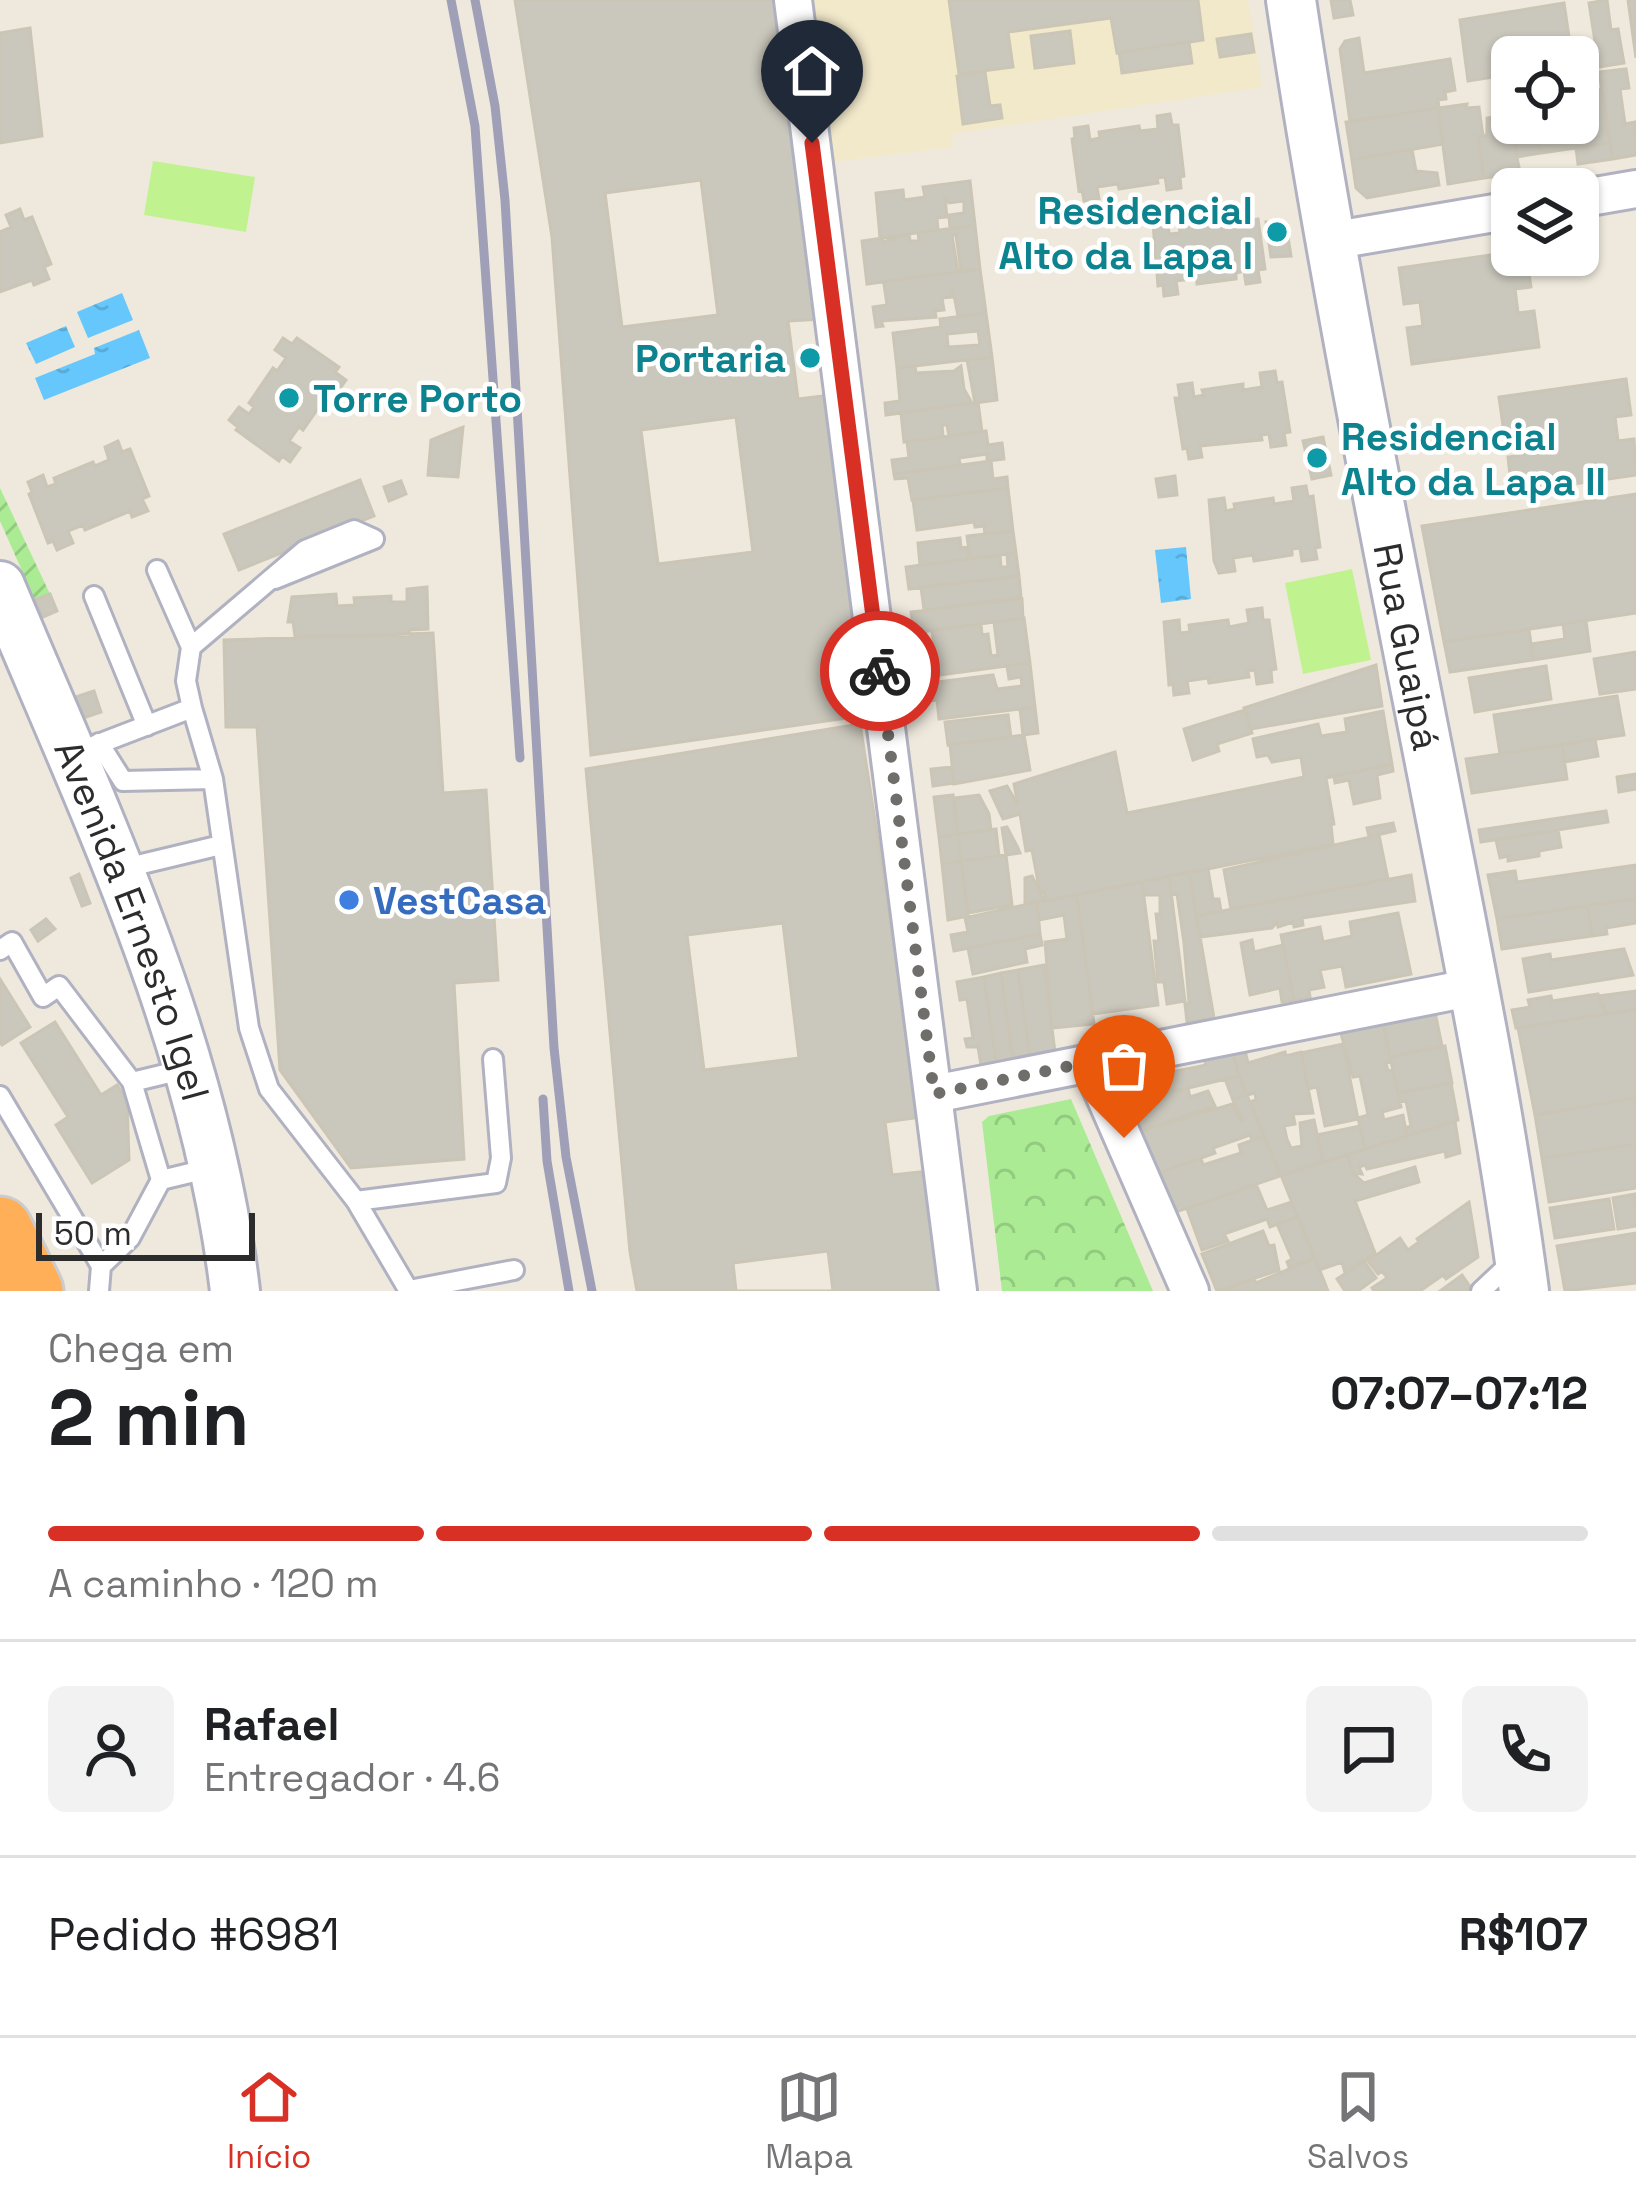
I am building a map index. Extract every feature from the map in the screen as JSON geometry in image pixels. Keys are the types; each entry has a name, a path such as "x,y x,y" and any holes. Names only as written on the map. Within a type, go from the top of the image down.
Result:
{"highway":[{"path":"0,1229 31,1291"}],"main road":[{"name":"Rua Guaipá","path":"1292,0 1330,241 1496,1099 1522,1273"},
{"name":"Avenida Ernesto Igel","path":"0,586 85,748 118,869 152,952 211,1168 228,1282"}],"street":[{"path":"793,0 958,1291"},
{"path":"1599,195 1636,189"},
{"path":"1330,241 1491,214"},
{"path":"934,1094 1474,987"},
{"path":"1090,1062 1190,1291"}],"lane":[{"path":"157,570 191,647 187,681 213,779 249,1028 268,1089 356,1201 409,1291 514,1270"},
{"path":"191,647 275,578"},
{"path":"94,596 147,726"},
{"path":"192,708 85,748 122,781 213,779"},
{"path":"118,869 221,845"},
{"path":"0,950 12,942 43,997 59,986 132,1082 160,1180 130,1238 101,1266"},
{"path":"356,1201 496,1183 501,1158 493,1059"},
{"path":"132,1082 187,1068"},
{"path":"0,1096 101,1266 99,1291"},
{"path":"160,1180 211,1168"},
{"path":"1481,1291 1522,1273"}],"shaded area":[{"path":"814,0 1248,0 1262,87 952,134 953,147 833,162"}],"green space":[{"path":"153,161 255,177 246,232 144,215"},
{"path":"0,488 50,594 35,600 0,521"},
{"path":"1352,569 1371,660 1303,674 1285,583"},
{"path":"1071,1099 1153,1291 1002,1291 982,1122 989,1116"}],"water":[{"path":"122,293 133,320 88,338 77,312"},
{"path":"66,326 75,347 36,364 26,343"},
{"path":"139,330 150,358 44,400 35,378"},
{"path":"1186,547 1191,599 1161,603 1155,550"}],"building":[{"path":"515,0 781,0 868,715 591,755 552,237"},
{"path":"949,0 1198,0 1203,40 1117,53 1111,18 1008,32 1013,67 959,74"},
{"path":"1331,0 1350,0 1353,15 1334,18"},
{"path":"1607,0 1611,30 1618,29 1624,63 1599,67 1599,36 1594,36 1589,3"},
{"path":"1628,0 1636,0 1636,58"},
{"path":"1564,3 1569,36 1491,36 1491,77 1468,81 1460,20"},
{"path":"30,28 42,136 0,143 0,33"},
{"path":"1070,31 1074,63 1035,68 1031,36"},
{"path":"1251,34 1254,52 1220,57 1217,39"},
{"path":"1359,38 1364,73 1450,59 1455,90 1445,92 1446,99 1438,100 1439,108 1350,122 1340,49 1345,41"},
{"path":"1189,42 1192,63 1122,73 1119,52"},
{"path":"1626,69 1629,88 1620,89 1625,124 1635,122 1636,155 1613,159 1599,72"},
{"path":"985,72 990,106 1000,105 1002,118 963,124 957,76"},
{"path":"1602,89 1610,143 1541,153 1540,144 1599,144"},
{"path":"1467,104 1466,108 1479,107 1484,178 1448,184 1438,108"},
{"path":"1439,108 1443,144 1352,160 1346,122"},
{"path":"1170,114 1172,125 1178,125 1181,188 1167,190 1165,177 1157,178 1158,183 1119,189 1118,184 1097,187 1099,199 1084,201 1074,128 1088,126 1090,140 1100,138 1099,132 1139,126 1140,131 1158,129 1157,116"},
{"path":"1491,117 1491,144 1514,144 1519,168 1491,168 1491,177 1484,178 1478,136 1487,135 1487,118"},
{"path":"1610,143 1613,159 1578,164 1576,148"},
{"path":"1515,144 1540,144 1541,153 1517,157"},
{"path":"1412,149 1416,171 1437,173 1439,185 1367,198 1356,188 1352,160"},
{"path":"701,180 718,315 622,327 605,193"},
{"path":"970,181 975,225 950,229 949,215 964,213 964,201 949,203 945,198 947,217 937,218 938,230 880,238 876,193 903,190 904,200 925,197 923,187"},
{"path":"20,209 24,220 32,217 51,264 44,267 49,279 0,292 0,232 11,227 6,215"},
{"path":"1250,209 1252,220 1258,219 1265,269 1258,270 1260,282 1246,284 1244,271 1236,273 1236,279 1197,284 1197,278 1176,281 1178,294 1164,296 1163,285 1158,286 1153,223 1168,221 1169,234 1180,233 1179,226 1218,220 1219,227 1237,224 1236,211"},
{"name":"Residencial Alto da Lapa I","path":"1266,222 1286,224 1291,256 1271,257"},
{"path":"975,225 980,269 961,271 956,235 952,235 958,272 867,284 862,241 883,238 883,242 909,234 910,241 919,241 918,233"},
{"path":"1491,255 1491,276 1529,276 1531,287 1515,289 1518,313 1534,311 1539,347 1412,364 1407,328 1423,326 1420,302 1404,304 1399,268"},
{"path":"980,269 986,313 958,316 953,290 953,297 942,298 944,310 935,311 936,317 881,321 883,326 876,327 873,307 887,305 884,284 888,281"},
{"path":"986,313 992,357 897,368 893,333 941,327 940,319","holes":["978,331 980,345 948,347 947,334"]},
{"name":"Portaria","path":"823,319 831,395 798,399 788,321"},
{"name":"Torre Porto","path":"283,338 292,344 297,338 339,367 335,372 346,380 336,394 331,390 303,430 299,427 289,441 300,448 290,462 282,456 279,461 229,420 239,407 249,414 254,407 249,403 273,368 277,371 286,358 275,350"},
{"path":"992,357 997,400 975,403 967,360"},
{"path":"915,366 916,373 954,371 961,366 964,389 972,403 886,415 885,403 900,401 897,368"},
{"path":"1275,371 1277,383 1282,382 1290,432 1284,433 1286,445 1271,447 1269,434 1261,435 1262,440 1200,446 1202,457 1189,459 1187,448 1183,449 1175,398 1180,398 1178,385 1192,383 1194,397 1204,395 1202,390 1243,384 1243,390 1262,387 1260,373"},
{"path":"1626,379 1631,415 1615,417 1618,441 1634,439 1636,475 1512,493 1508,457 1523,455 1520,430 1504,433 1499,397"},
{"path":"978,402 982,432 949,436 947,425 942,425 943,437 904,442 901,413"},
{"path":"736,417 753,552 658,564 641,430"},
{"path":"463,427 458,477 428,475 431,440"},
{"path":"986,431 988,445 1002,443 1004,459 987,461 987,454 959,458 960,465 894,474 892,460 909,458 907,442"},
{"name":"Residencial Alto da Lapa II","path":"1323,437 1331,475 1312,479 1303,441"},
{"path":"118,441 122,452 130,449 149,496 142,499 148,511 132,517 130,511 85,530 83,525 68,531 73,543 57,550 53,541 48,543 28,482 43,475 47,487 56,484 54,478 109,460 105,447"},
{"path":"991,461 993,479 1007,477 1008,488 912,500 908,478 895,479 894,474"},
{"path":"1175,476 1177,495 1159,497 1156,479"},
{"path":"360,480 374,516 239,570 224,534"},
{"path":"401,481 406,494 389,501 384,487"},
{"path":"1306,486 1308,497 1313,496 1320,547 1315,548 1317,559 1302,561 1300,548 1292,549 1292,555 1254,561 1253,555 1233,558 1235,571 1219,573 1209,500 1224,498 1226,511 1235,509 1234,504 1273,498 1274,504 1294,501 1292,488"},
{"path":"1008,488 1013,531 985,534 984,526 975,527 974,522 917,530 913,500"},
{"path":"1636,494 1636,613 1444,642 1422,526"},
{"path":"1013,531 1016,553 970,559 967,536"},
{"path":"960,538 961,548 968,547 969,559 920,565 918,543"},
{"path":"1016,553 1019,576 909,589 906,567 1000,555 1001,567 1008,567 1007,555"},
{"path":"1019,576 1021,597 924,610 921,587"},
{"path":"427,587 428,629 409,630 409,636 295,636 293,622 288,622 292,597 336,594 337,606 355,605 354,598 391,596 391,602 407,602 407,589"},
{"path":"50,594 57,611 43,617 35,600"},
{"path":"1022,599 1023,618 914,633 911,612"},
{"path":"1262,608 1263,620 1269,620 1276,669 1271,670 1272,682 1257,684 1255,670 1248,671 1249,677 1187,681 1189,693 1174,695 1164,622 1179,620 1180,633 1190,632 1189,625 1228,620 1229,627 1249,623 1247,610"},
{"path":"1024,618 1030,663 917,678 913,651 934,648 932,630 981,624 982,635 988,634 991,656 998,655 994,622"},
{"path":"1586,621 1590,651 1533,660 1531,644 1565,639 1563,624"},
{"path":"1529,629 1533,660 1450,672 1444,642"},
{"path":"433,633 443,793 486,790 498,980 454,983 464,1159 351,1168 280,1070 257,727 226,727 224,640"},
{"path":"1636,652 1636,689 1600,694 1594,659"},
{"path":"1030,663 1035,707 939,719 937,700 921,702 918,678 937,675 938,682 993,675 997,689 1022,686 1021,677 1009,679 1007,666"},
{"path":"1376,665 1382,706 1251,729 1244,708"},
{"path":"1546,666 1551,699 1475,712 1469,678"},
{"path":"94,691 101,712 71,722 64,701"},
{"path":"1617,696 1624,735 1500,754 1494,715"},
{"path":"1035,707 1038,733 1023,735 1020,709"},
{"path":"1245,710 1252,733 1217,744 1219,751 1193,760 1184,729"},
{"path":"1383,711 1392,764 1326,778 1333,844 1046,901 1044,892 1040,893 1032,850 1026,851 1020,814 1003,819 990,791 1007,786 1018,805 1014,784 1115,752 1127,813 1168,805 1304,777 1301,757 1272,762 1268,755 1257,757 1253,739 1318,724 1321,736 1347,732 1345,719"},
{"path":"1008,715 1011,737 948,745 945,722"},
{"path":"860,724 948,1291 637,1291 586,769"},
{"path":"1024,735 1030,770 954,784 950,745"},
{"path":"1595,739 1598,756 1565,762 1562,745"},
{"path":"1562,745 1567,779 1472,793 1466,759"},
{"path":"1392,764 1393,771 1377,775 1380,798 1354,804 1349,780 1335,783 1334,776"},
{"path":"952,767 954,783 933,786 931,769"},
{"path":"1636,774 1636,789 1619,792 1617,777"},
{"path":"953,795 958,834 939,837 934,797"},
{"path":"979,795 991,830 958,834 954,798"},
{"path":"1606,811 1608,822 1481,842 1479,830"},
{"path":"1393,823 1395,831 1369,837 1367,828"},
{"path":"1007,827 1020,853 1006,855 1002,828"},
{"path":"996,829 999,856 961,861 958,834"},
{"path":"1558,830 1561,847 1539,851 1539,856 1500,858 1496,840"},
{"path":"958,834 961,861 942,864 939,837"},
{"path":"1379,835 1388,879 1231,909 1224,870"},
{"path":"1006,855 1012,905 968,913 961,861"},
{"path":"961,861 968,916 948,920 942,864"},
{"path":"1636,865 1636,899 1497,919 1488,875 1515,871 1517,882"},
{"path":"1208,869 1213,899 1219,899 1221,911 1196,916 1189,872"},
{"path":"1189,872 1214,1018 1187,1022 1184,943 1177,894 1171,895 1169,876"},
{"path":"79,874 90,903 82,906 71,878"},
{"path":"1411,875 1415,901 1302,918 1303,925 1294,927 1293,922 1278,927 1277,922 1272,928 1200,937 1196,916"},
{"path":"1032,876 1044,901 1025,905 1025,878"},
{"path":"1169,876 1185,1001 1167,1004 1164,982 1158,982 1154,941 1159,941 1160,895 1144,895 1142,882"},
{"path":"1142,882 1158,1005 1093,1014 1077,895"},
{"path":"1077,895 1094,1024 1052,1028 1045,942 1067,939 1064,915 1039,920 1037,902"},
{"path":"1636,899 1636,923 1606,928 1607,934 1592,936 1588,906"},
{"path":"1037,902 1040,934 954,951 951,935 968,932 965,918"},
{"path":"1588,906 1592,936 1502,949 1497,919"},
{"path":"1398,913 1411,974 1346,987 1342,966 1320,970 1324,987 1309,990 1310,997 1294,1000 1281,935 1320,927 1323,942 1352,936 1350,922"},
{"path":"46,919 55,929 38,941 31,930"},
{"path":"783,923 799,1058 704,1070 687,935"},
{"path":"1040,934 1042,945 1025,949 1027,962 973,974 968,948"},
{"path":"1252,940 1254,952 1283,945 1294,1000 1282,1002 1280,988 1250,995 1241,943"},
{"path":"1624,949 1633,975 1529,992 1523,959 1550,954 1551,960"},
{"path":"1044,965 1055,1052 1030,1056 1018,970"},
{"path":"1018,970 1030,1055 1012,1057 1001,973"},
{"path":"1001,973 1013,1059 996,1062 984,977"},
{"path":"984,977 996,1062 981,1065 978,1047 967,1047 965,1039 973,1038 967,999 960,1000 957,982"},
{"path":"0,979 30,1027 2,1045 0,1042"},
{"path":"1636,991 1636,1009 1606,1014 1604,1004 1600,1005 1598,996"},
{"path":"1598,994 1606,1014 1516,1028 1512,1010 1530,1007 1528,1000"},
{"path":"1636,1009 1636,1098 1535,1115 1518,1028"},
{"path":"1435,1012 1442,1046 1390,1057 1383,1023"},
{"path":"1383,1021 1391,1062 1386,1063 1388,1071 1393,1070 1401,1107 1382,1112 1384,1120 1403,1115 1407,1136 1365,1149 1358,1118 1368,1115 1360,1076 1353,1077 1340,1030"},
{"path":"55,1022 101,1095 117,1085 127,1100 129,1160 92,1183 56,1125 68,1117 21,1043"},
{"path":"1343,1044 1358,1119 1325,1126 1317,1087 1308,1089 1301,1053"},
{"path":"1445,1046 1452,1083 1398,1093 1390,1057"},
{"path":"1245,1050 1248,1063 1301,1052 1313,1113 1293,1114 1295,1124 1284,1126 1291,1148 1302,1146 1300,1123 1314,1120 1323,1162 1281,1175 1250,1102 1256,1100 1255,1093 1247,1095 1239,1076 1233,1053"},
{"path":"1233,1053 1239,1076 1130,1102 1123,1085 1132,1071 1139,1078 1206,1065 1204,1059"},
{"path":"1239,1076 1247,1095 1233,1100 1225,1079"},
{"path":"1451,1083 1458,1120 1407,1136 1405,1128 1411,1126 1406,1101 1400,1102 1398,1093"},
{"path":"1188,1088 1190,1097 1208,1091 1215,1106 1142,1131 1130,1102"},
{"path":"1247,1095 1264,1136 1252,1140 1250,1135 1213,1148 1215,1153 1159,1173 1142,1131 1232,1104 1243,1120 1233,1100"},
{"path":"1636,1098 1636,1144 1542,1158 1535,1115"},
{"path":"921,1117 929,1171 892,1175 885,1122"},
{"path":"1455,1121 1460,1153 1446,1157 1445,1151 1367,1169 1365,1165 1359,1167 1362,1174 1353,1173 1347,1155"},
{"path":"1360,1126 1365,1149 1323,1162 1317,1135"},
{"path":"1264,1136 1280,1176 1176,1212 1159,1173 1201,1158 1203,1165 1241,1153 1239,1145"},
{"path":"1636,1144 1636,1188 1549,1202 1542,1158"},
{"path":"1347,1155 1353,1173 1364,1183 1415,1167 1419,1182 1355,1201 1375,1253 1345,1273 1342,1262 1319,1270 1281,1175"},
{"path":"1256,1184 1267,1210 1291,1202 1298,1217 1270,1227 1267,1219 1224,1234 1228,1241 1202,1250 1187,1209"},
{"path":"1635,1194 1636,1226 1618,1229 1613,1198"},
{"path":"1609,1199 1614,1229 1555,1238 1550,1208"},
{"path":"1469,1202 1478,1257 1420,1291 1374,1291 1387,1278 1368,1261 1400,1238 1408,1250"},
{"path":"1298,1217 1315,1258 1289,1267 1287,1262 1292,1259 1277,1224"},
{"path":"1263,1231 1269,1246 1274,1245 1279,1270 1217,1291 1202,1254"},
{"path":"1636,1233 1636,1283 1565,1291 1557,1246"},
{"path":"828,1251 833,1291 736,1291 733,1263"},
{"path":"1315,1258 1328,1291 1219,1291 1254,1279 1256,1283"},
{"path":"1364,1261 1376,1278 1358,1291 1345,1291 1337,1279"},
{"path":"1462,1275 1471,1288 1467,1291 1440,1291"}],"railway":[{"path":"451,0 475,126 520,758"},
{"path":"475,0 495,106 505,200 554,1048 566,1157 592,1291"},
{"path":"543,1099 547,1161 569,1291"}],"way so far":[{"path":"880,671 934,1094 1090,1062 1124,1138"}],"place":[{"name":"Residencial Alto da Lapa I","path":"1277,232"},
{"name":"Portaria","path":"810,358"},
{"name":"Torre Porto","path":"289,398"},
{"name":"Residencial Alto da Lapa II","path":"1317,458"},
{"name":"VestCasa","path":"349,900"}],"route":[{"path":"812,143 880,671"}]}
